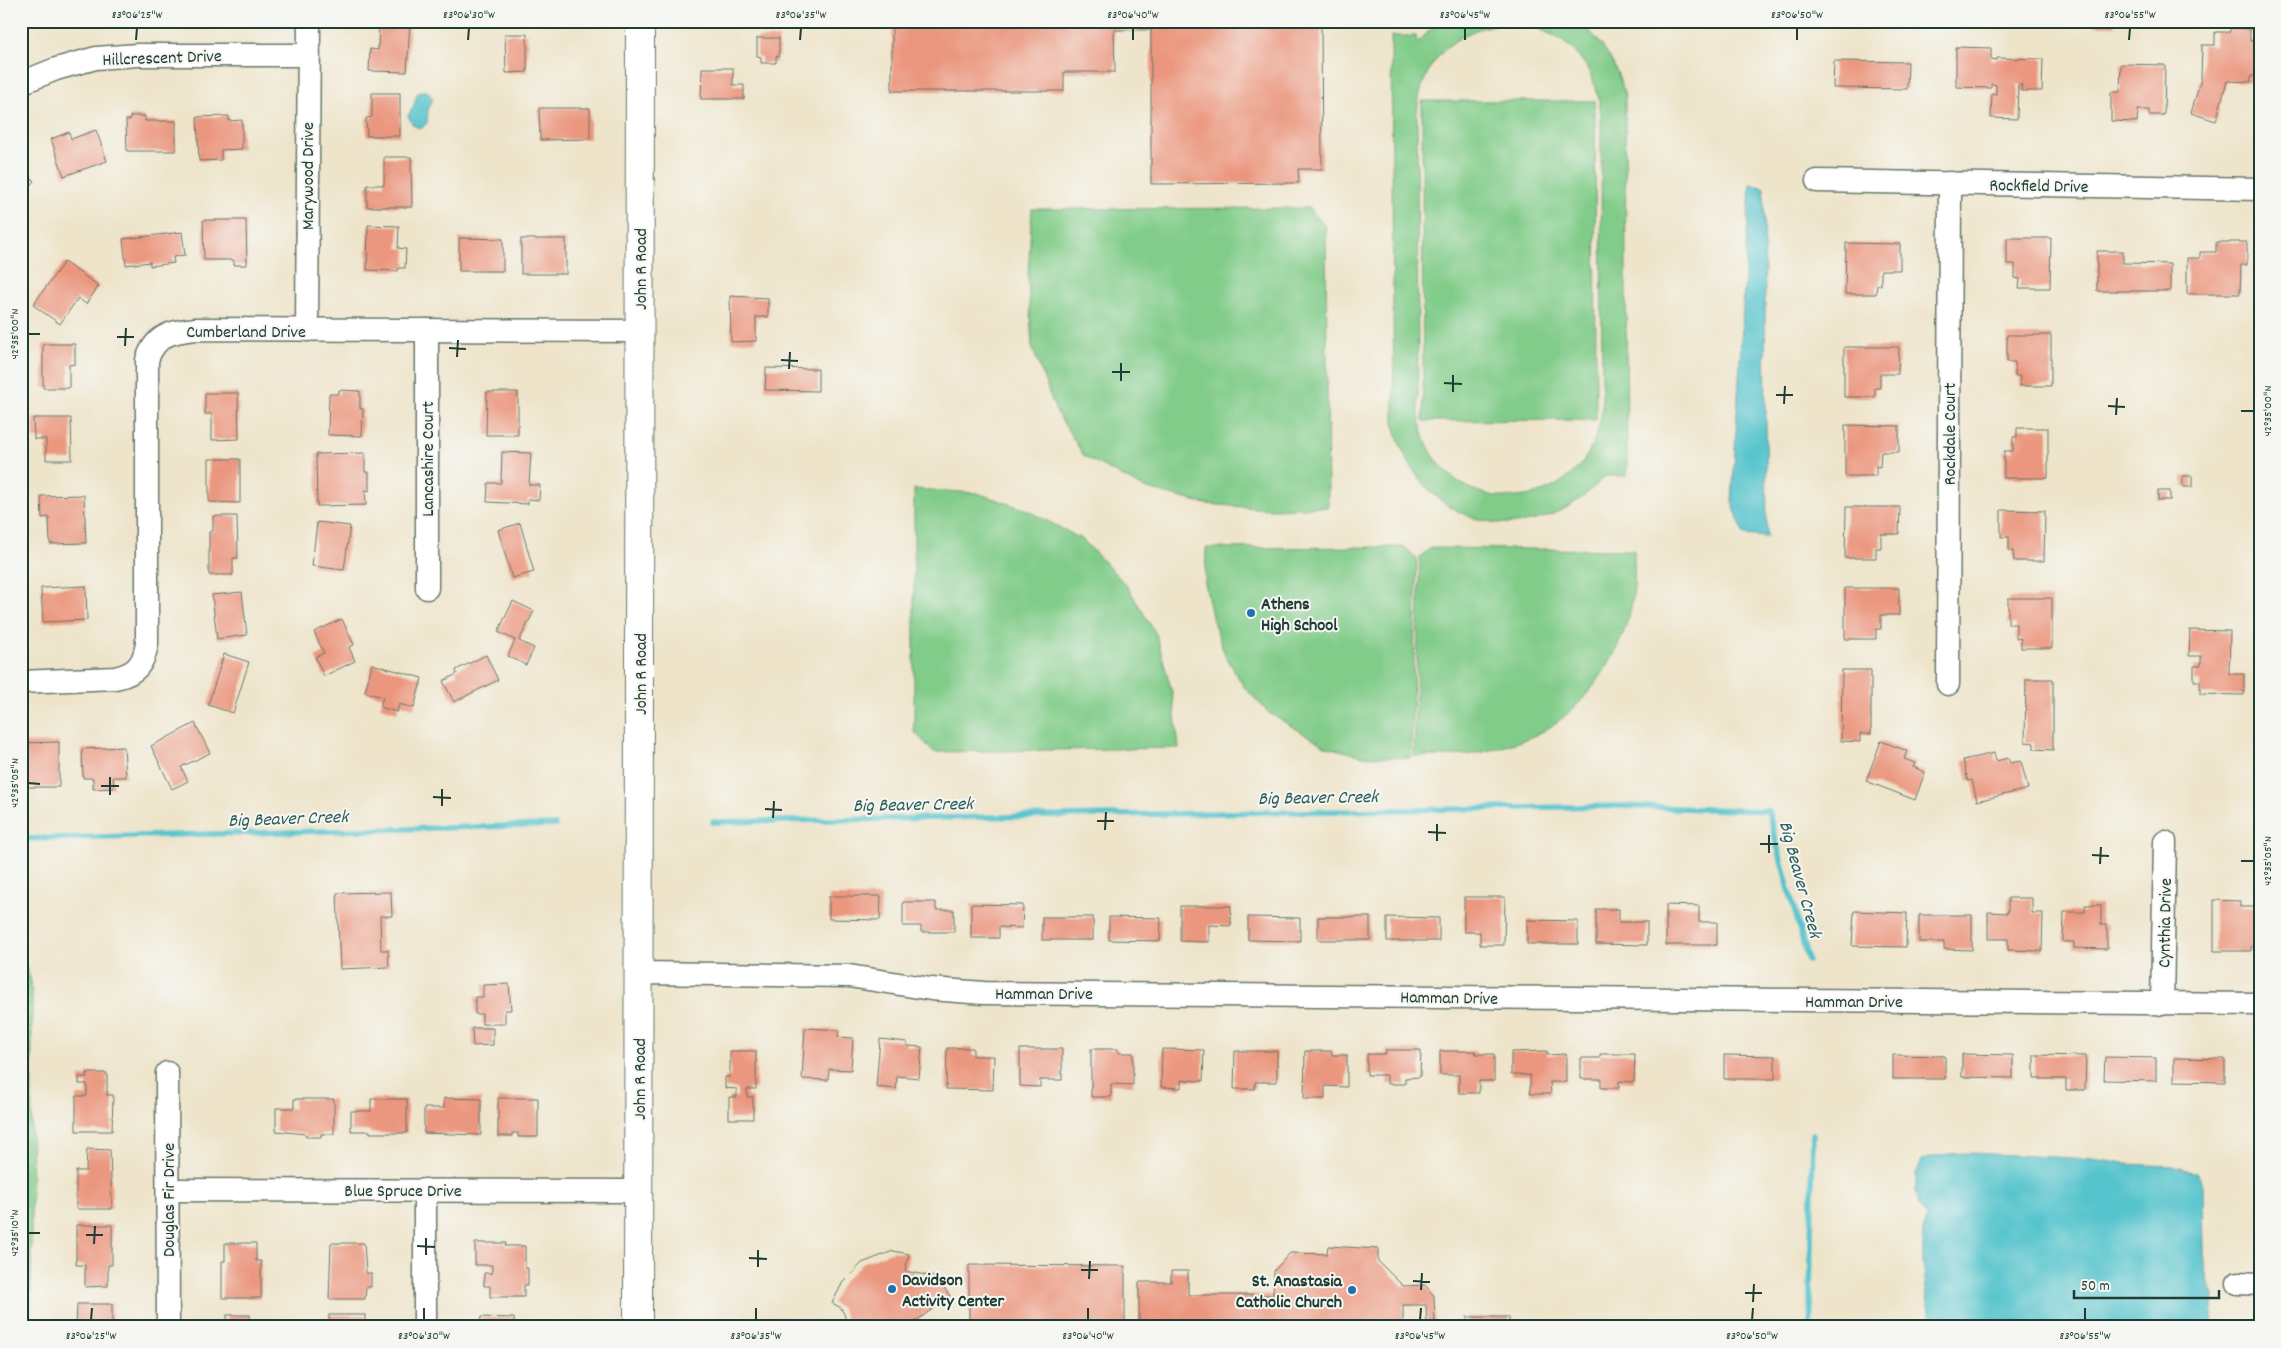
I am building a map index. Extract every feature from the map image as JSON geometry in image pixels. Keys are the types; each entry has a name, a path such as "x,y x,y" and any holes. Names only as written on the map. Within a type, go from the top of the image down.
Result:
{"main road":[{"name":"John R Road","path":"638,1327 640,21"}],"street":[{"name":"Marywood Drive","path":"307,330 307,55 309,21"},
{"name":"Hillcrescent Drive","path":"21,84 56,69 96,58 138,55 307,55"},
{"name":"Rockfield Drive","path":"1817,180 2260,189"},
{"name":"Rockdale Court","path":"1948,684 1950,183"},
{"name":"Cumberland Drive","path":"21,682 115,678 126,676 142,664 146,654 147,360 155,343 168,333 182,330 640,331"},
{"name":"Lancashire Court","path":"427,330 427,588"},
{"name":"Cynthia Drive","path":"2162,1004 2165,842"},
{"name":"Hamman Drive","path":"639,973 849,976 931,990 984,993 2260,1004"},
{"name":"Douglas Fir Drive","path":"167,1072 168,1327"},
{"name":"Blue Spruce Drive","path":"168,1190 638,1191"},
{"path":"425,1190 425,1327"},
{"path":"2238,1283 2260,1284"}],"green space":[{"path":"1439,21 1579,21 1595,37 1608,55 1618,74 1625,96 1627,476 1605,476 1576,501 1545,517 1513,523 1482,520 1453,509 1428,489 1408,461 1394,425 1391,36 1416,36 1417,43","holes":["1509,23 1528,26 1561,40 1573,50 1584,63 1598,95 1601,115 1602,406 1592,446 1571,474 1543,491 1511,497 1479,492 1450,475 1428,447 1418,407 1417,115 1425,78 1433,63 1444,50 1472,31"]},
{"path":"1422,101 1595,101 1596,420 1423,421"},
{"path":"1310,208 1326,228 1328,507 1270,509 1206,504 1144,488 1084,456 1056,411 1032,347 1028,276 1032,209"},
{"path":"914,489 977,493 1027,510 1083,540 1127,586 1156,634 1172,692 1179,748 934,752 914,732"},
{"path":"1405,547 1417,559 1411,758 1363,756 1327,747 1269,713 1244,687 1225,655 1213,621 1205,583 1206,548"},
{"path":"1430,548 1634,550 1634,583 1631,608 1618,647 1596,682 1569,713 1534,736 1486,751 1458,756 1414,756 1420,557"},
{"path":"21,952 31,981 32,996 31,1327 21,1327"}],"water":[{"path":"421,91 427,91 433,99 428,110 427,123 421,129 413,125 408,116 417,94"},
{"path":"1750,184 1764,188 1767,537 1744,535 1732,502"},
{"path":"1970,1153 2093,1159 2124,1164 2171,1166 2197,1172 2203,1185 2206,1271 2214,1297 2211,1327 1936,1325 1931,1315 1927,1297 1923,1261 1923,1231 1926,1217 1919,1205 1916,1191 1916,1174 1922,1160 1948,1154"}],"building":[{"path":"379,21 410,21 407,72 369,71 370,49 378,50"},
{"path":"892,21 1321,21 1322,169 1298,169 1299,183 1151,184 1151,30 1114,30 1115,72 1064,72 1064,91 892,91"},
{"path":"2094,21 2114,21 2114,26 2094,26"},
{"path":"2230,28 2250,29 2250,41 2260,41 2260,76 2251,76 2251,82 2227,81 2216,121 2191,113 2201,79 2202,45 2215,45 2215,32 2230,32"},
{"path":"505,34 527,34 527,72 506,73"},
{"path":"757,38 779,38 779,57 776,56 776,63 761,63 761,57 757,56"},
{"path":"1956,47 1991,48 1991,59 1997,60 1997,58 2043,59 2042,91 2021,91 2022,85 2018,85 2017,119 1991,118 1992,94 1996,95 1996,85 1991,84 1991,88 1956,87"},
{"path":"1834,61 1908,62 1907,89 1833,88"},
{"path":"2121,64 2165,65 2164,115 2149,115 2149,110 2138,110 2137,122 2111,121 2111,92 2120,92"},
{"path":"702,68 733,68 733,85 744,85 744,99 701,99"},
{"path":"372,93 400,93 400,136 367,136 366,118 372,117"},
{"path":"539,108 590,108 590,139 540,140"},
{"path":"130,116 145,116 145,121 176,121 176,151 127,151 126,120 130,120"},
{"path":"229,116 229,121 242,120 242,149 221,150 221,160 199,161 197,117"},
{"path":"96,130 107,161 64,176 51,139 69,132 71,139"},
{"path":"384,157 411,157 412,207 367,207 367,185 384,185"},
{"path":"21,169 34,181 21,194"},
{"path":"203,220 246,220 247,265 234,265 234,260 204,260"},
{"path":"368,225 399,226 398,248 406,249 405,268 399,268 398,271 367,270"},
{"path":"182,232 185,255 173,257 174,263 150,266 150,262 126,265 123,239"},
{"path":"459,238 503,239 503,271 459,271"},
{"path":"2007,238 2051,238 2050,288 2019,288 2020,279 2015,278 2015,264 2007,264"},
{"path":"521,239 566,239 566,274 521,274"},
{"path":"2216,242 2247,242 2247,265 2241,265 2240,294 2187,294 2187,258 2200,258 2200,252 2216,252"},
{"path":"1846,243 1900,244 1900,270 1881,270 1881,285 1877,285 1876,294 1845,294"},
{"path":"2097,251 2123,251 2123,263 2170,264 2170,291 2097,291"},
{"path":"64,262 99,286 86,304 78,298 60,324 33,305"},
{"path":"730,296 768,298 768,317 756,317 756,341 731,342"},
{"path":"2007,335 2051,335 2051,386 2020,386 2020,376 2015,376 2015,362 2007,362"},
{"path":"43,344 75,344 75,364 69,365 69,388 43,388"},
{"path":"1844,347 1899,347 1898,374 1880,374 1880,388 1875,388 1875,397 1844,397"},
{"path":"766,368 818,369 818,391 765,390"},
{"path":"339,390 360,391 360,409 363,409 362,436 328,435 329,394 339,394"},
{"path":"487,392 518,392 518,435 486,435"},
{"path":"205,393 238,393 239,439 212,440 212,414 205,414"},
{"path":"33,418 71,418 72,460 46,460 46,439 34,439"},
{"path":"1845,425 1899,426 1899,452 1881,452 1880,467 1876,466 1876,476 1845,476"},
{"path":"2017,428 2048,428 2048,478 2004,478 2004,451 2013,451 2013,437 2017,437"},
{"path":"502,452 531,453 529,485 540,485 539,500 528,499 528,504 487,502 488,483 501,483"},
{"path":"365,453 365,472 369,472 369,491 365,490 366,505 317,506 316,454"},
{"path":"209,459 240,459 240,503 209,502"},
{"path":"2183,476 2192,476 2192,487 2183,487"},
{"path":"2158,491 2170,491 2170,500 2158,500"},
{"path":"84,495 86,543 50,544 49,517 42,518 41,496"},
{"path":"1846,507 1900,507 1899,534 1881,534 1881,548 1876,548 1876,558 1845,558"},
{"path":"2001,510 2045,511 2044,561 2014,561 2013,551 2009,551 2009,537 2001,537"},
{"path":"213,516 237,516 238,558 233,558 233,575 209,575 209,532 213,531"},
{"path":"317,522 350,526 344,570 312,566"},
{"path":"520,523 534,572 512,578 498,530"},
{"path":"86,586 87,620 43,622 41,588"},
{"path":"1845,588 1899,588 1899,615 1881,615 1881,629 1876,629 1876,639 1845,639"},
{"path":"242,592 247,635 217,639 212,595"},
{"path":"2008,598 2052,598 2052,648 2021,648 2021,639 2016,638 2016,624 2008,624"},
{"path":"513,601 534,611 519,641 534,648 526,665 508,656 515,640 498,632"},
{"path":"342,619 354,645 349,647 355,661 324,676 315,657 324,653 314,632"},
{"path":"2190,630 2230,631 2229,674 2244,674 2244,695 2200,694 2200,681 2194,681 2194,666 2201,666 2201,656 2189,656"},
{"path":"224,654 249,662 233,713 208,705"},
{"path":"486,655 498,680 454,702 443,681 457,674 456,670"},
{"path":"372,664 422,678 414,708 399,704 397,712 380,707 383,697 365,692"},
{"path":"1842,670 1871,670 1871,734 1860,734 1860,742 1841,741"},
{"path":"2026,679 2053,679 2053,750 2034,749 2034,743 2025,742"},
{"path":"195,723 210,753 181,767 188,781 172,789 151,746"},
{"path":"1881,741 1907,751 1904,759 1915,763 1913,767 1925,772 1915,800 1866,781"},
{"path":"59,742 59,787 21,787 21,743"},
{"path":"124,747 126,777 113,777 114,788 93,789 93,778 83,778 82,749"},
{"path":"1994,753 1996,761 2008,758 2010,763 2021,761 2028,789 1977,801 1972,780 1968,781 1963,760"},
{"path":"391,892 392,916 380,916 381,950 388,950 389,967 340,969 337,893"},
{"path":"829,896 881,896 880,920 829,919"},
{"path":"1464,897 1505,897 1504,945 1480,945 1480,932 1464,932"},
{"path":"2008,898 2032,898 2032,913 2043,913 2042,951 2008,950 2008,939 1988,939 1988,912 2008,913"},
{"path":"2214,900 2240,901 2240,907 2260,907 2260,946 2251,946 2251,951 2214,951"},
{"path":"903,902 936,902 936,910 954,910 954,932 921,932 921,926 903,926"},
{"path":"971,904 1023,905 1022,928 999,927 999,938 971,938"},
{"path":"1666,905 1699,906 1699,922 1717,922 1717,945 1666,945"},
{"path":"2085,905 2101,905 2101,925 2107,925 2107,949 2074,948 2074,942 2063,942 2064,912 2085,912"},
{"path":"1180,906 1231,906 1231,926 1209,925 1209,942 1180,941"},
{"path":"1596,909 1619,909 1619,922 1647,922 1647,945 1596,944"},
{"path":"1854,911 1907,913 1906,947 1852,946"},
{"path":"1919,915 1972,915 1972,950 1944,949 1944,942 1919,942"},
{"path":"1042,917 1093,917 1093,940 1042,940"},
{"path":"1109,917 1161,918 1160,941 1109,940"},
{"path":"1248,917 1300,918 1300,941 1248,940"},
{"path":"1318,917 1370,917 1370,940 1318,940"},
{"path":"1387,917 1439,918 1439,941 1387,941"},
{"path":"1527,920 1578,921 1578,944 1527,944"},
{"path":"509,984 511,1010 505,1010 505,1024 482,1024 482,1014 475,1014 475,997 483,997 483,985"},
{"path":"472,1028 493,1028 493,1045 473,1046"},
{"path":"805,1028 839,1030 838,1037 853,1038 851,1070 829,1069 828,1080 802,1079"},
{"path":"880,1039 907,1042 907,1046 922,1047 919,1078 897,1076 896,1089 876,1087"},
{"path":"947,1048 973,1048 973,1056 994,1056 993,1090 946,1089"},
{"path":"1020,1049 1062,1049 1062,1080 1040,1080 1040,1087 1020,1086"},
{"path":"1091,1049 1118,1049 1118,1053 1133,1053 1133,1085 1111,1084 1111,1097 1091,1097"},
{"path":"1162,1049 1204,1050 1203,1081 1181,1080 1181,1088 1161,1087"},
{"path":"1386,1050 1421,1050 1420,1077 1405,1078 1405,1084 1387,1084 1387,1075 1367,1075 1367,1054 1386,1054"},
{"path":"730,1051 756,1051 756,1089 747,1089 747,1097 753,1097 753,1119 729,1119 729,1097 737,1097 737,1089 725,1088 725,1077 730,1077"},
{"path":"1235,1051 1277,1051 1277,1082 1255,1082 1255,1089 1234,1089"},
{"path":"1305,1051 1332,1051 1332,1055 1347,1055 1347,1087 1325,1086 1325,1099 1304,1099"},
{"path":"1440,1051 1475,1051 1476,1054 1494,1054 1494,1081 1479,1081 1479,1093 1459,1093 1459,1075 1440,1075"},
{"path":"1547,1051 1547,1055 1566,1054 1566,1082 1550,1082 1551,1094 1530,1094 1530,1075 1511,1075 1511,1052"},
{"path":"1600,1054 1635,1054 1634,1082 1619,1081 1619,1088 1601,1088 1601,1079 1581,1079 1581,1058 1600,1058"},
{"path":"1962,1054 2013,1055 2013,1078 1962,1077"},
{"path":"1724,1055 1775,1056 1775,1079 1724,1079"},
{"path":"1893,1055 1945,1056 1945,1079 1893,1079"},
{"path":"2034,1055 2086,1056 2085,1090 2066,1090 2066,1079 2034,1079"},
{"path":"2105,1057 2156,1058 2156,1081 2104,1080"},
{"path":"2174,1058 2225,1059 2225,1082 2174,1081"},
{"path":"87,1073 107,1073 107,1095 113,1095 112,1131 76,1131 76,1096 87,1096 87,1084 79,1084 79,1077 87,1077"},
{"path":"444,1098 481,1099 481,1135 424,1133 424,1108 444,1108"},
{"path":"498,1098 538,1098 538,1137 518,1137 518,1133 512,1133 512,1136 498,1136"},
{"path":"294,1099 334,1099 334,1134 321,1134 321,1137 306,1137 306,1134 276,1131 276,1108 294,1108"},
{"path":"371,1099 407,1099 407,1133 351,1131 351,1111 371,1111"},
{"path":"87,1149 110,1150 112,1209 76,1209 76,1171 86,1171"},
{"path":"76,1225 112,1225 112,1265 108,1265 108,1286 85,1287 85,1265 76,1265"},
{"path":"225,1243 256,1243 256,1261 261,1261 261,1298 222,1298 222,1261 225,1261"},
{"path":"331,1243 364,1243 366,1273 371,1273 371,1287 366,1287 365,1299 329,1299"},
{"path":"475,1243 506,1243 505,1246 525,1246 525,1268 528,1268 528,1285 524,1285 524,1297 490,1297 490,1286 484,1286 484,1273 492,1273 492,1265 475,1265"},
{"name":"St. Anastasia Catholic Church","path":"1328,1246 1378,1249 1378,1261 1403,1286 1425,1285 1434,1296 1435,1322 1427,1322 1426,1305 1403,1305 1403,1327 1139,1327 1139,1282 1171,1282 1171,1271 1188,1271 1188,1295 1273,1295 1274,1271 1290,1253 1327,1254"},
{"name":"Davidson Activity Center","path":"893,1251 909,1254 905,1271 936,1277 950,1296 908,1327 845,1327 845,1316 841,1308 832,1303 843,1282 862,1263"},
{"path":"969,1265 1125,1266 1125,1327 969,1327"},
{"path":"77,1304 112,1304 112,1327 76,1327"},
{"path":"227,1315 250,1315 250,1327 227,1327"},
{"path":"329,1315 365,1315 365,1327 329,1327"},
{"path":"481,1317 514,1318 514,1327 480,1327"},
{"path":"1467,1317 1509,1317 1509,1327 1467,1327"}],"waterway":[{"name":"Big Beaver Creek","path":"713,822 1618,806 1768,811 1808,961"},
{"name":"Big Beaver Creek","path":"21,839 555,825"},
{"name":"Big Beaver Creek","path":"1811,1327 1813,1134"}],"place":[{"name":"Athens High School","path":"1251,613"},
{"name":"Davidson Activity Center","path":"892,1289"},
{"name":"St. Anastasia Catholic Church","path":"1352,1290"}]}
